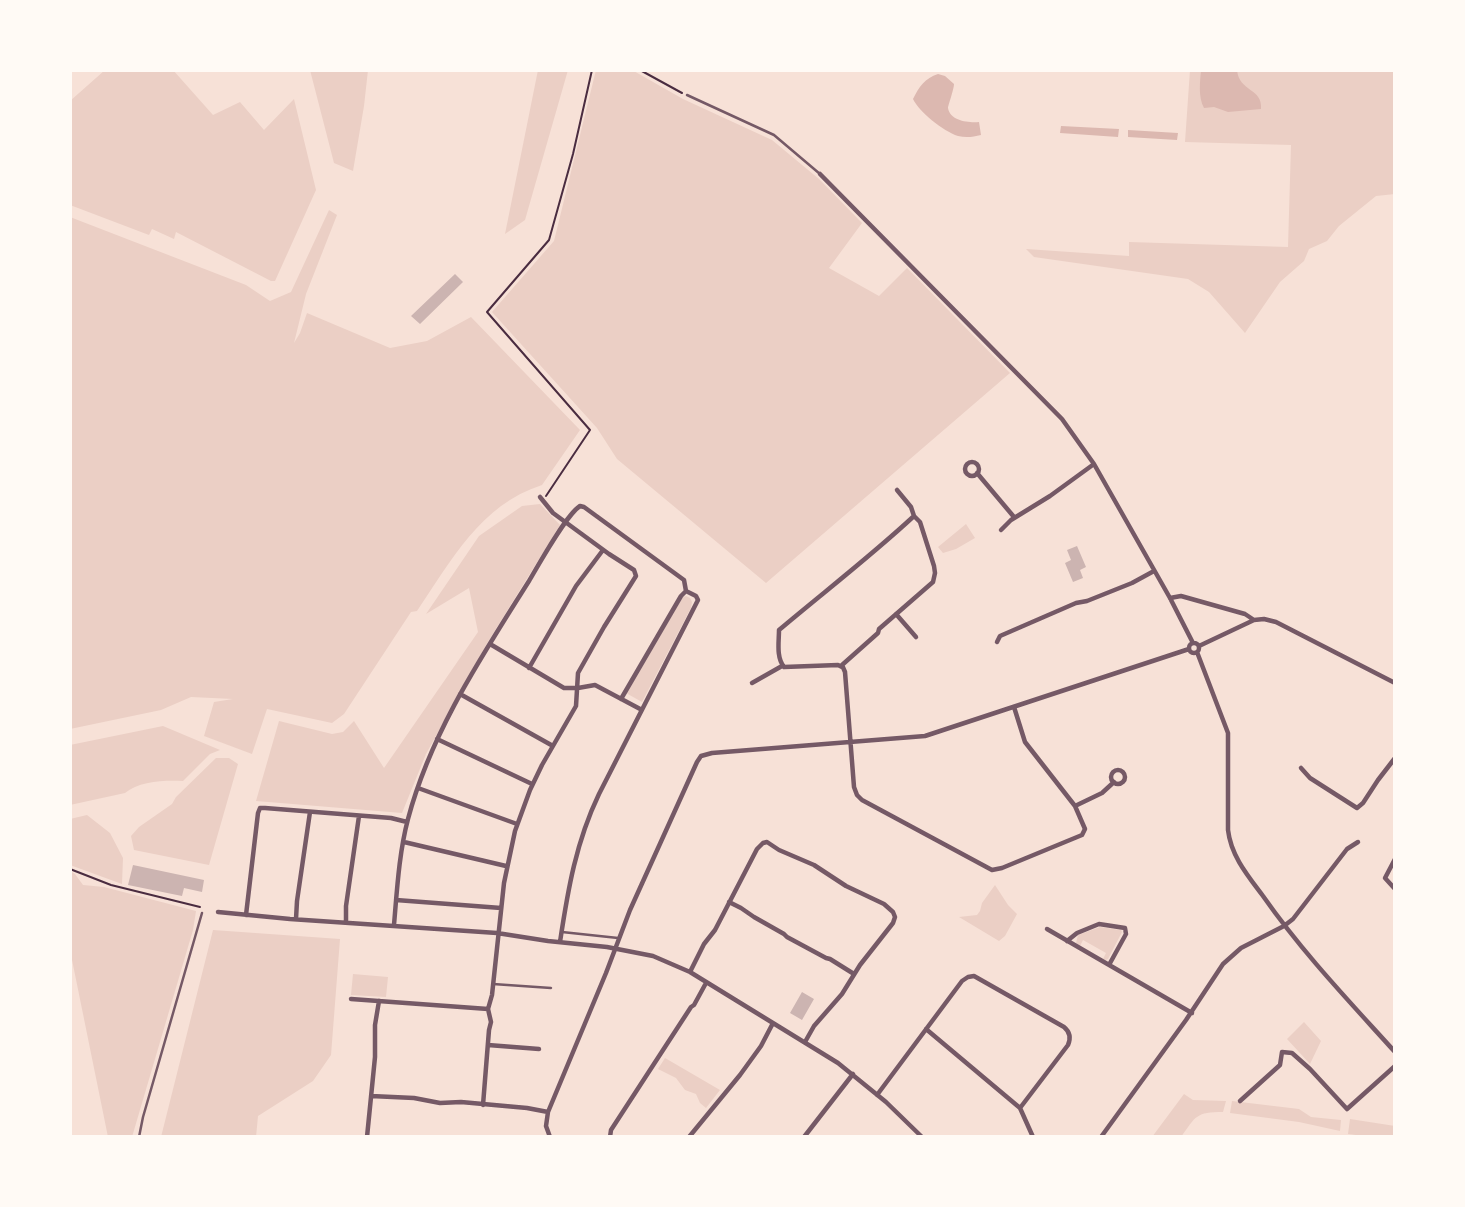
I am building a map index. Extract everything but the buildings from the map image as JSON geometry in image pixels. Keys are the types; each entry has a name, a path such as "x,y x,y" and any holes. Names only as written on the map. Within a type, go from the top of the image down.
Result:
{"street":[{"path":"820,174 1062,419 1094,464 1193,643 1199,646"},
{"path":"1001,530 1014,517 1050,496 1094,464"},
{"path":"977,473 1014,517"},
{"path":"842,667 879,629 933,582 936,573 920,522 897,490"},
{"path":"483,1105 491,1022 488,1009 497,933 506,866 517,824 532,785 576,706 578,673 636,576 634,570 553,513 541,499"},
{"path":"394,925 407,822 437,739 490,644 566,522 580,506 684,580 686,591 621,699"},
{"path":"782,666 779,630 914,516"},
{"path":"529,668 576,586 603,550"},
{"path":"997,642 1000,636 1076,603 1132,583 1154,571"},
{"path":"560,942 573,862 586,823 697,602 697,598 686,591"},
{"path":"1170,598 1181,596 1245,614 1254,620"},
{"path":"896,614 916,637"},
{"path":"1395,683 1276,622 1264,619 1254,620 1199,646 1197,652 1228,733 1228,826 1237,859 1284,926 1395,1052"},
{"path":"550,1137 546,1126 548,1112 607,974 631,910 701,757 708,754 925,736 1189,649 1193,643"},
{"path":"490,644 564,688 595,685 642,710"},
{"path":"1189,649 1192,653 1197,652"},
{"path":"751,683 782,666 842,667 845,672 854,787 858,797 992,870 1084,834 1085,827 1076,806 1026,742 1014,707"},
{"path":"460,694 553,746"},
{"path":"437,739 532,785"},
{"path":"1301,768 1310,778 1357,808 1395,758"},
{"path":"1076,806 1102,793 1114,782"},
{"path":"418,788 517,824"},
{"path":"246,915 260,808 391,818 407,822"},
{"path":"296,919 310,812"},
{"path":"346,922 359,816"},
{"path":"404,842 506,866"},
{"path":"690,972 757,849 763,843 768,842 771,846 816,866 857,892 884,904 892,911 894,921 804,1042"},
{"path":"1101,1137 1229,958 1241,948 1296,917 1347,849 1358,842"},
{"path":"1395,859 1385,878 1395,889"},
{"path":"396,900 501,908"},
{"path":"729,902 855,974"},
{"path":"218,912 497,933 653,956 690,972 853,1074 922,1137"},
{"path":"1067,941 1075,934 1099,924 1125,928 1126,932 1109,965"},
{"path":"1046,929 1192,1013"},
{"path":"877,1095 962,981 972,976 980,978 1066,1028 1070,1037 1068,1045 1020,1108"},
{"path":"610,1137 611,1130 706,984"},
{"path":"351,999 488,1009"},
{"path":"367,1137 379,1001"},
{"path":"689,1137 740,1075 761,1046 773,1023"},
{"path":"926,1029 1020,1108 1033,1137"},
{"path":"488,1045 539,1049"},
{"path":"1240,1101 1280,1065 1282,1052 1292,1053 1347,1109 1395,1066"},
{"path":"804,1137 853,1074"},
{"path":"371,1096 414,1098 440,1103 461,1102 548,1112"}],"lane":[{"path":"687,95 774,135 820,174"},
{"path":"139,1137 202,913"},
{"path":"562,932 619,939"},
{"path":"493,984 551,988"}],"path":[{"path":"541,499 590,430 487,312 549,240 573,154 592,70"},
{"path":"640,70 687,95"},
{"path":"70,869 110,885 203,908"}],"shaded area":[{"path":"105,70 173,70 213,115 240,102 264,130 294,99 316,190 275,281 176,232 174,239 152,229 149,235 70,205 70,101"},
{"path":"310,70 368,70 353,171 334,163"},
{"path":"538,70 568,70 525,220 505,234"},
{"path":"596,70 632,70 683,99 772,140 819,179 862,223 829,268 879,296 907,268 1010,373 766,583 617,459 597,428 492,312 554,241"},
{"path":"1190,70 1395,70 1395,194 1376,196 1339,226 1327,241 1309,249 1304,261 1280,282 1245,333 1209,292 1188,279 1034,257 1026,249 1129,256 1129,242 1288,247 1291,145 1185,142"},
{"path":"1201,70 1237,70 1242,82 1258,97 1261,109 1228,112 1214,107 1204,108 1200,94"},
{"path":"938,74 954,84 949,112 960,120 979,122 981,135 964,137 952,134 920,110 913,99 929,78"},
{"path":"1061,126 1119,129 1118,137 1060,133"},
{"path":"1128,130 1178,133 1177,140 1128,137"},
{"path":"329,210 337,215 306,294 294,343 307,313 390,348 427,341 471,317 580,430 542,485 501,506 469,537 417,611 411,612 344,714 332,723 267,709 252,754 204,736 214,702 233,699 191,697 161,710 70,729 70,217 246,285 270,301 291,292"},
{"path":"540,504 560,525 486,645 426,754 402,813 256,801 279,721 332,734 343,732 354,721 384,768 478,632 469,588 426,614 479,536 522,506"},
{"path":"966,524 975,538 943,553 938,547"},
{"path":"686,596 692,602 691,608 642,702 626,693"},
{"path":"163,726 220,750 210,754 183,781 145,784 125,793 70,805 70,745"},
{"path":"216,758 229,758 238,764 209,865 134,850 131,836 139,827 172,804"},
{"path":"87,815 110,833 123,858 122,884 70,865 70,819"},
{"path":"70,871 83,885 104,887 196,911 193,930 132,1137 108,1137 70,950"},
{"path":"995,885 1017,914 1005,936 999,941 959,917 977,915"},
{"path":"1100,927 1122,932 1106,960 1103,959 1106,953 1083,940 1080,946 1076,943 1078,935"},
{"path":"213,930 340,939 331,1055 313,1081 258,1116 256,1137 161,1137"},
{"path":"353,974 388,977 386,997 351,995"},
{"path":"1304,1022 1321,1041 1310,1064 1287,1039"},
{"path":"665,1058 720,1090 706,1108 696,1094 685,1090 676,1078 658,1069"},
{"path":"1184,1094 1193,1100 1226,1101 1223,1112 1202,1114 1190,1124 1181,1137 1152,1137"},
{"path":"1232,1101 1299,1109 1311,1117 1341,1120 1340,1131 1299,1122 1230,1113"},
{"path":"1350,1119 1395,1126 1395,1137 1348,1134"}]}
